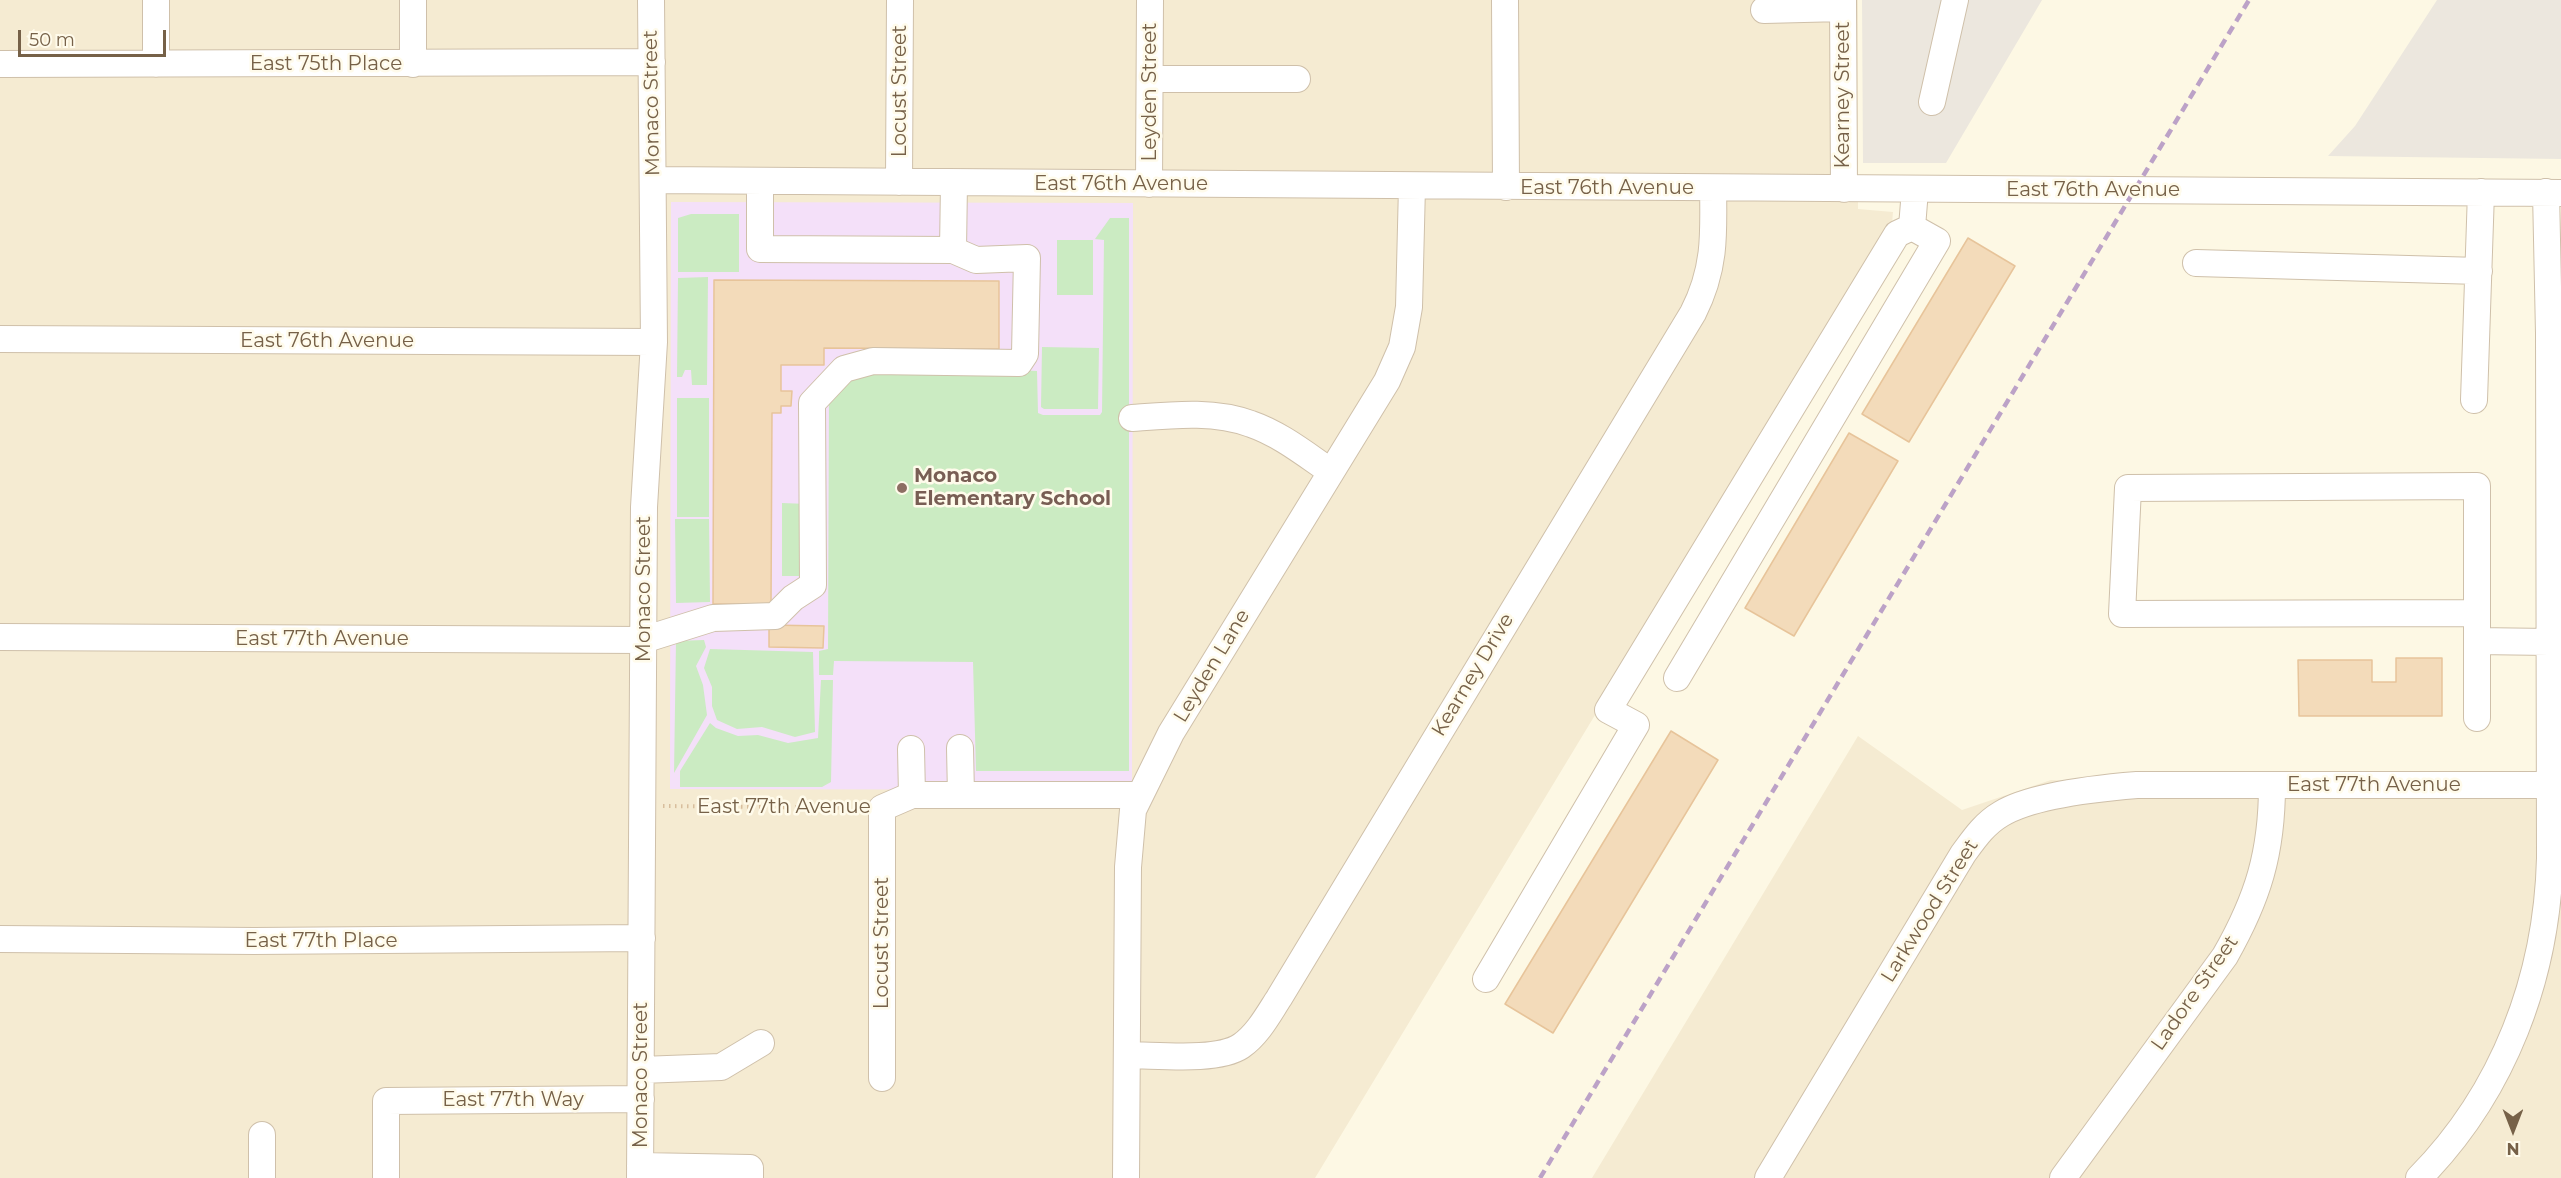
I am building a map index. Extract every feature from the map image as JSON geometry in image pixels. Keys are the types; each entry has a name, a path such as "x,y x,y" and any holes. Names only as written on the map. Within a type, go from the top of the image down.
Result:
{"street":[{"path":"156,0 156,64"},
{"path":"413,0 414,64"},
{"name":"Monaco Street","path":"640,1172 644,507 654,342 651,0"},
{"name":"Locust Street","path":"899,182 900,0"},
{"name":"Leyden Street","path":"1149,184 1150,0"},
{"path":"1505,0 1506,187"},
{"path":"1932,102 1955,0"},
{"path":"1764,10 1843,4"},
{"name":"Kearney Street","path":"1843,4 1844,189"},
{"name":"East 75th Place","path":"0,64 652,62"},
{"path":"1150,80 1297,79"},
{"name":"East 76th Avenue","path":"654,180 1915,190 2554,192"},
{"path":"760,181 760,249 953,250 954,183"},
{"name":"Leyden Lane","path":"1126,1178 1128,867 1131,820 1139,795 1171,733 1387,381 1402,347 1409,308 1412,186"},
{"name":"Kearney Drive","path":"1128,1055 1200,1054 1234,1050 1254,1035 1279,998 1693,314 1710,270 1714,243 1713,188"},
{"path":"1912,227 1915,190"},
{"path":"2474,400 2481,192"},
{"path":"2419,1178 2448,1147 2490,1089 2505,1058 2543,939 2549,891 2555,785 2549,642 2549,334 2554,192"},
{"path":"1677,678 1937,241 1912,227"},
{"path":"1486,979 1636,726 1608,710 1897,234 1912,227"},
{"name":"East 77th Avenue","path":"0,637 643,640 712,618 774,616 793,598 813,585 812,404 844,369 873,361 1019,363 1025,354 1027,258 976,260 953,250"},
{"path":"2196,264 2479,271"},
{"name":"East 76th Avenue","path":"0,339 654,342"},
{"path":"1132,418 1203,415 1251,424 1290,444 1330,471"},
{"path":"2477,613 2122,614 2128,488 2477,486 2477,613 2477,718"},
{"path":"2477,641 2549,642"},
{"path":"960,748 961,795"},
{"path":"911,749 912,795"},
{"name":"East 77th Avenue","path":"2188,785 2555,785"},
{"name":"Larkwood Street","path":"1768,1178 1980,831 2001,814 2042,800 2096,788 2188,785"},
{"name":"Ladore Street","path":"2063,1178 2224,956 2246,919 2264,869 2270,838 2272,785"},
{"name":"East 77th Avenue","path":"882,808 912,795 1139,795"},
{"name":"Locust Street","path":"882,808 882,1078"},
{"name":"East 77th Place","path":"0,939 266,941 642,938"},
{"path":"641,1070 721,1067 761,1043"},
{"name":"East 77th Way","path":"386,1178 386,1101 641,1100"},
{"path":"262,1135 262,1178"},
{"path":"640,1172 750,1168 750,1178"}],"path":[{"name":"East 77th Avenue","path":"643,806 882,808"}],"shaded area":[{"path":"0,0 1858,0 1858,209 1893,212 1892,224 1315,1178 0,1178"},
{"path":"1862,0 2042,0 1946,163 1863,163"},
{"path":"2437,0 2561,0 2561,159 2328,156 2355,126"},
{"name":"Monaco Elementary School","path":"671,202 1133,203 1132,790 670,789"},
{"path":"1858,736 1962,810 2051,780 2188,785 2561,785 2561,1178 1592,1178"}],"green space":[{"path":"691,214 739,214 739,272 678,272 678,218"},
{"path":"1110,218 1129,218 1129,771 976,771 973,662 834,661 833,675 819,675 819,651 828,649 829,398 846,376 883,364 1037,371 1038,413 1043,415 1100,415 1102,412 1104,240 1095,239"},
{"path":"1057,240 1093,240 1093,295 1057,295"},
{"path":"708,277 707,385 692,385 691,370 685,370 682,377 677,377 678,278"},
{"path":"1042,347 1099,348 1098,409 1044,409 1041,407"},
{"path":"677,398 709,398 709,517 677,517"},
{"path":"782,503 808,504 808,576 782,576"},
{"path":"675,519 709,519 710,602 676,603"},
{"path":"704,640 706,647 696,666 703,685 707,715 674,773 676,641"},
{"path":"710,649 813,652 815,732 795,737 762,727 737,729 717,720 712,706 712,687 704,668"},
{"path":"821,680 833,680 831,782 822,787 680,787 680,771 710,723 716,728 738,736 758,735 788,743 818,738"}],"building":[{"path":"1968,238 2015,266 1909,442 1862,414"},
{"path":"714,280 999,281 999,349 824,348 824,365 781,365 781,391 792,391 791,406 781,406 781,413 772,413 771,604 713,604"},
{"path":"1849,433 1898,461 1794,636 1745,608"},
{"path":"769,625 824,626 823,648 769,647"},
{"path":"2396,658 2442,658 2442,716 2299,716 2298,660 2372,660 2372,682 2396,682"},
{"path":"1671,731 1718,760 1553,1033 1505,1004"}],"railway":[{"path":"1540,1178 2249,0"}],"place":[{"name":"Monaco Elementary School","path":"902,488"}]}
